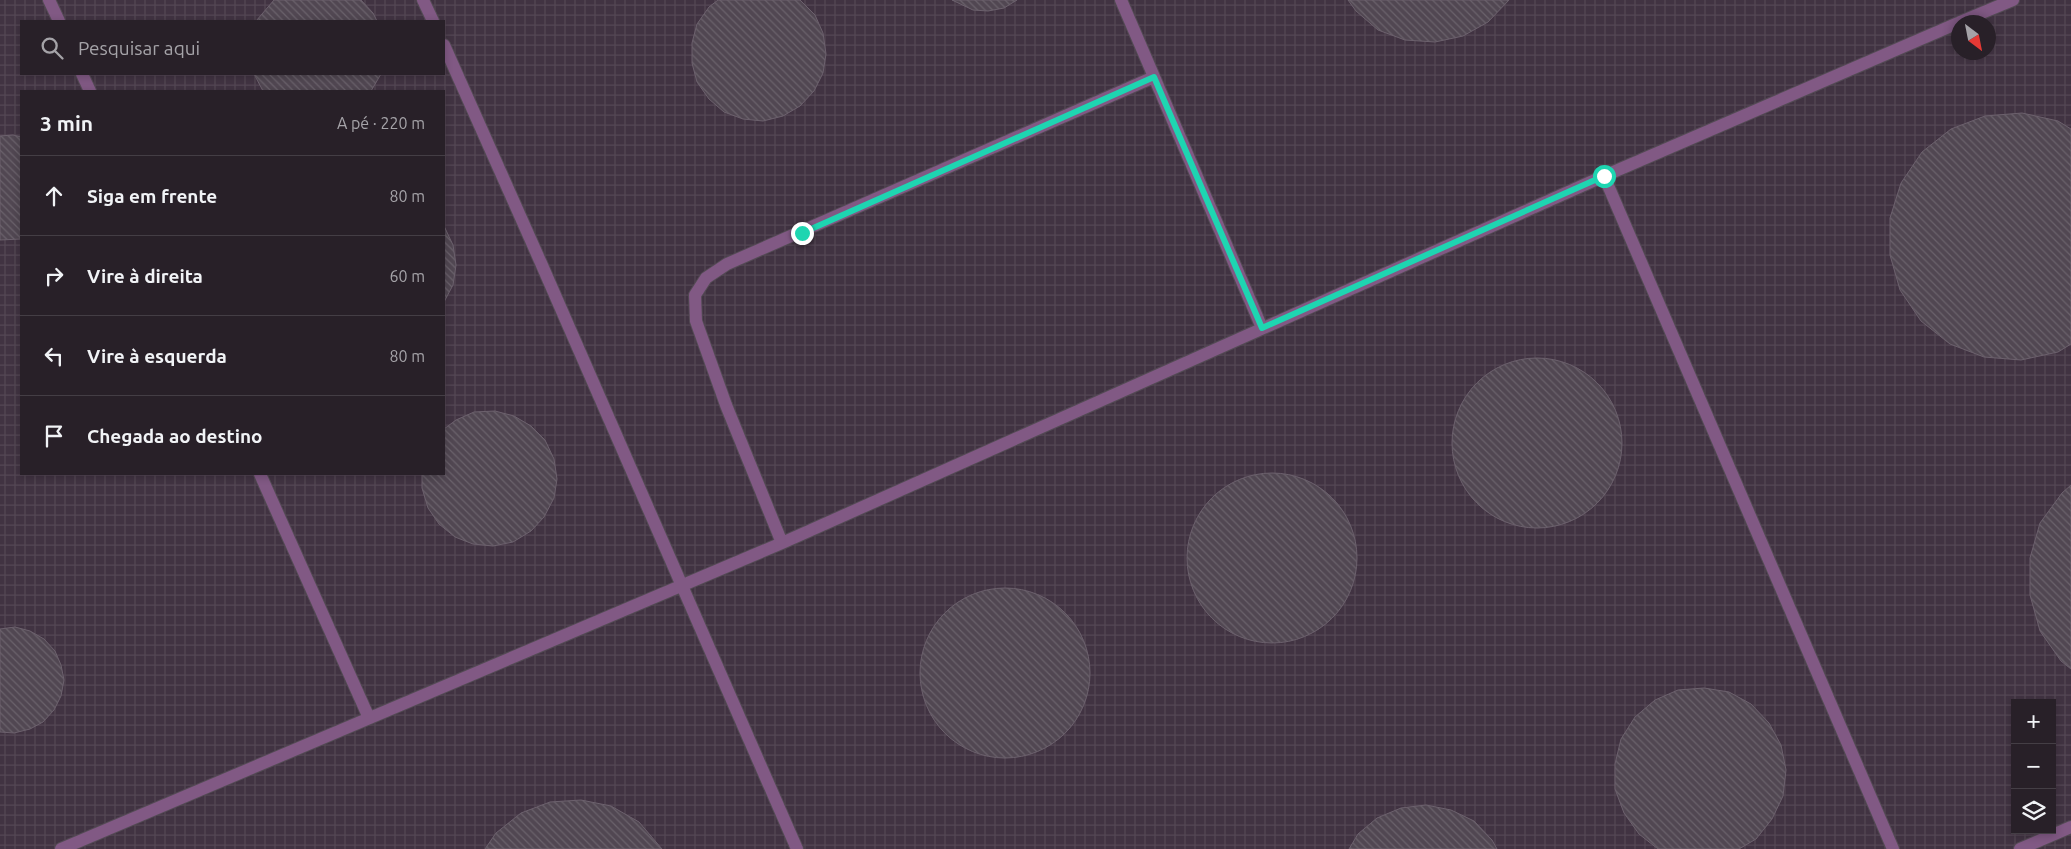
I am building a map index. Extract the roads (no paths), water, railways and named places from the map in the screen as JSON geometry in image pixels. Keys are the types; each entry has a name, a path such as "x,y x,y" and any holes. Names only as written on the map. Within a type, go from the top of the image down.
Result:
{"lane":[{"path":"49,0 59,20"},
{"path":"423,0 433,20"},
{"path":"1121,0 1262,328"},
{"path":"1978,15 2013,0"},
{"path":"61,849 782,544 1604,176 1951,27"},
{"path":"445,47 797,849"},
{"path":"82,75 90,90"},
{"path":"782,544 726,404 696,321 696,295 706,278 727,264 1154,77"},
{"path":"1604,176 1894,849"},
{"path":"260,475 368,718"},
{"path":"2020,849 2071,827"}]}
